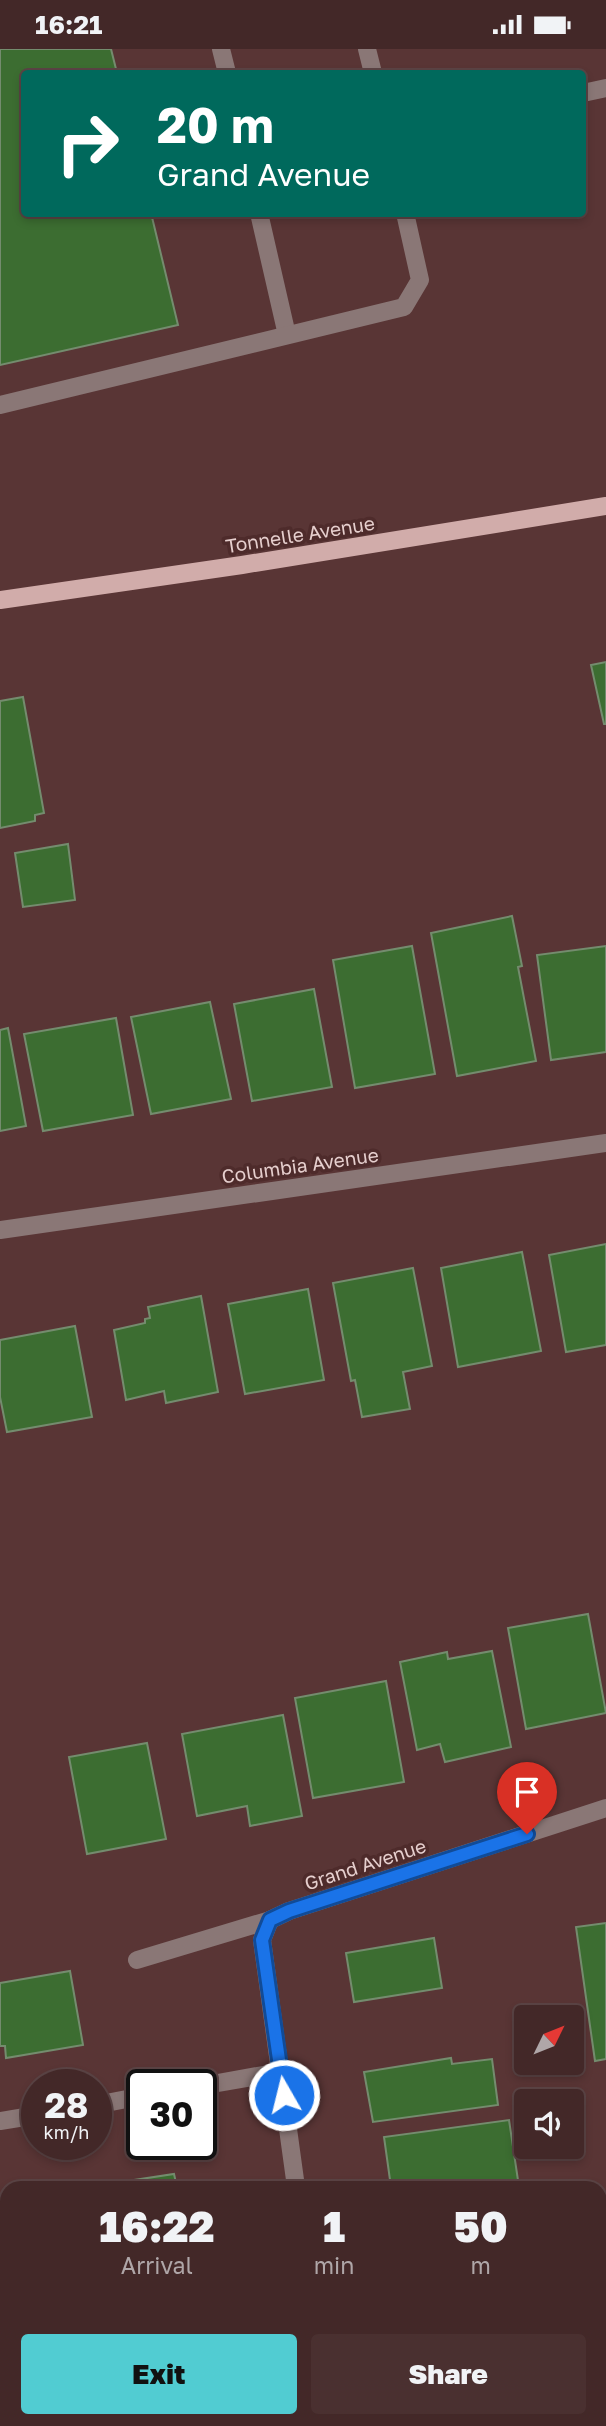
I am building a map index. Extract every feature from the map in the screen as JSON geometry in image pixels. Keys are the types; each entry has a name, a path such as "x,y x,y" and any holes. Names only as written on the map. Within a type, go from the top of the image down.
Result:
{"main road":[{"name":"Tonnelle Avenue","path":"0,600 242,565 606,506"}],"street":[{"path":"221,49 226,70"},
{"path":"367,49 372,70"},
{"path":"586,92 606,88"},
{"path":"260,217 287,335"},
{"path":"0,405 404,307 420,280 406,217"},
{"name":"Columbia Avenue","path":"0,1230 606,1143"},
{"name":"Grand Avenue","path":"136,1960 270,1920 302,1907 606,1808"},
{"path":"270,1920 262,1940 295,2181"},
{"path":"217,2083 280,2072"},
{"path":"0,2122 21,2118"}],"building":[{"path":"0,49 111,49 116,70 21,70 21,217 152,217 178,325 0,365"},
{"path":"606,662 606,724 604,724 591,665"},
{"path":"23,697 44,813 35,815 35,821 0,828 0,701"},
{"path":"68,844 75,900 23,907 15,853"},
{"path":"512,916 522,966 518,967 536,1061 457,1076 431,933"},
{"path":"412,946 435,1074 355,1088 333,960"},
{"path":"606,946 606,1052 551,1060 537,955"},
{"path":"314,989 332,1087 252,1101 234,1004"},
{"path":"210,1002 231,1099 151,1114 131,1017"},
{"path":"116,1018 133,1115 43,1131 24,1034"},
{"path":"8,1028 26,1126 0,1131 0,1030"},
{"path":"606,1244 606,1345 566,1352 549,1255"},
{"path":"522,1252 541,1351 458,1367 441,1268"},
{"path":"413,1268 432,1366 403,1372 410,1409 362,1417 355,1380 351,1381 333,1283"},
{"path":"308,1289 324,1380 245,1394 228,1304"},
{"path":"201,1296 218,1392 166,1403 164,1391 126,1400 114,1330 145,1323 145,1319 150,1318 148,1307"},
{"path":"75,1326 92,1417 7,1432 0,1397 0,1340"},
{"path":"588,1614 606,1713 526,1729 508,1628"},
{"path":"492,1651 511,1747 445,1762 440,1744 417,1750 400,1662 447,1652 448,1659"},
{"path":"386,1681 404,1782 313,1798 295,1698"},
{"path":"283,1715 302,1816 250,1826 247,1806 197,1816 182,1734"},
{"path":"147,1743 166,1839 87,1854 69,1757"},
{"path":"606,1923 606,2059 595,2061 576,1927"},
{"path":"434,1938 442,1988 354,2002 346,1953"},
{"path":"70,1971 83,2045 6,2058 5,2046 0,2046 0,1983"},
{"path":"451,2058 452,2064 492,2059 498,2105 373,2122 364,2072"},
{"path":"509,2120 518,2181 390,2181 384,2137"},
{"path":"174,2174 176,2181 128,2181"}],"route":[{"path":"284,2095 262,1940 270,1920 289,1911 527,1834"}]}
